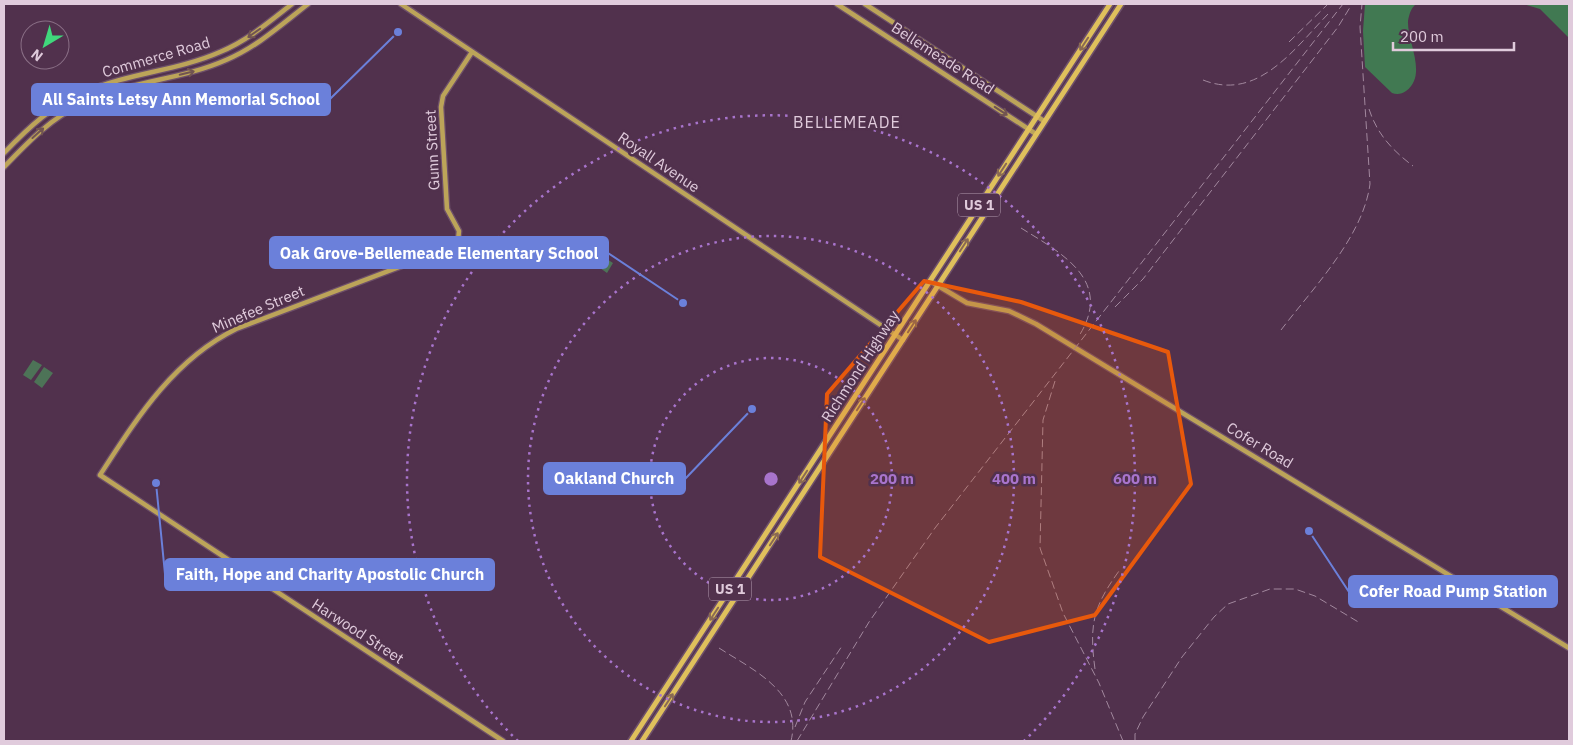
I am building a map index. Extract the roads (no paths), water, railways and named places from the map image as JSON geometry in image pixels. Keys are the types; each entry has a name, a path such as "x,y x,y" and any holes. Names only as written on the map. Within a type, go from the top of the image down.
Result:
{"main road":[{"name":"Richmond Highway","path":"631,741 1110,4"},
{"name":"Richmond Highway","path":"642,741 1044,121 1122,4"}],"street":[{"name":"Commerce Road","path":"4,154 40,118 76,96 109,83 195,61 221,52 251,35 292,4"},
{"name":"Commerce Road","path":"4,167 42,129 72,109 112,92 225,61 258,42 308,4"},
{"name":"Royall Avenue","path":"401,4 903,340"},
{"name":"Bellemeade Road","path":"837,4 1036,134"},
{"name":"Bellemeade Road","path":"865,4 1044,121"},
{"name":"Gunn Street","path":"449,248 458,241 460,235 447,210 441,103 472,52"},
{"name":"Minefee Street","path":"100,475 152,398 181,367 209,344 236,329 449,248"},
{"name":"Cofer Road","path":"930,281 967,302 1009,311 1036,324 1569,648"},
{"name":"Harwood Street","path":"100,475 503,741"}],"railway":[{"path":"1289,42 1328,4"},
{"path":"797,741 869,622 935,528 1343,4"},
{"path":"1115,307 1143,279 1338,27 1352,4"},
{"path":"1281,330 1335,261 1347,242 1358,223 1370,184 1360,27 1362,4"},
{"path":"1203,80 1223,85 1241,84 1258,78 1288,56 1328,14"},
{"path":"1369,109 1376,126 1386,141 1413,166"},
{"path":"1021,228 1066,258 1078,270 1087,284 1090,299 1088,316 1079,336"},
{"path":"1055,381 1043,420 1040,548 1063,613 1099,683 1123,741"},
{"path":"1095,669 1093,654 1095,617 1103,595 1119,571"},
{"path":"1135,741 1135,734 1143,717 1182,657 1214,617 1228,604 1270,589 1295,589 1315,596 1360,623"},
{"path":"795,727 805,702 842,646"},
{"path":"719,648 760,674 782,696 790,709 793,724 791,741"}],"place":[{"name":"All Saints Letsy Ann Memorial School","path":"398,32"},
{"name":"Oak Grove-Bellemeade Elementary School","path":"683,303"},
{"name":"Oakland Church","path":"752,409"},
{"name":"Faith, Hope and Charity Apostolic Church","path":"156,483"},
{"name":"Cofer Road Pump Station","path":"1309,531"}],"district":[{"name":"BELLEMEADE","path":"847,122"}]}
